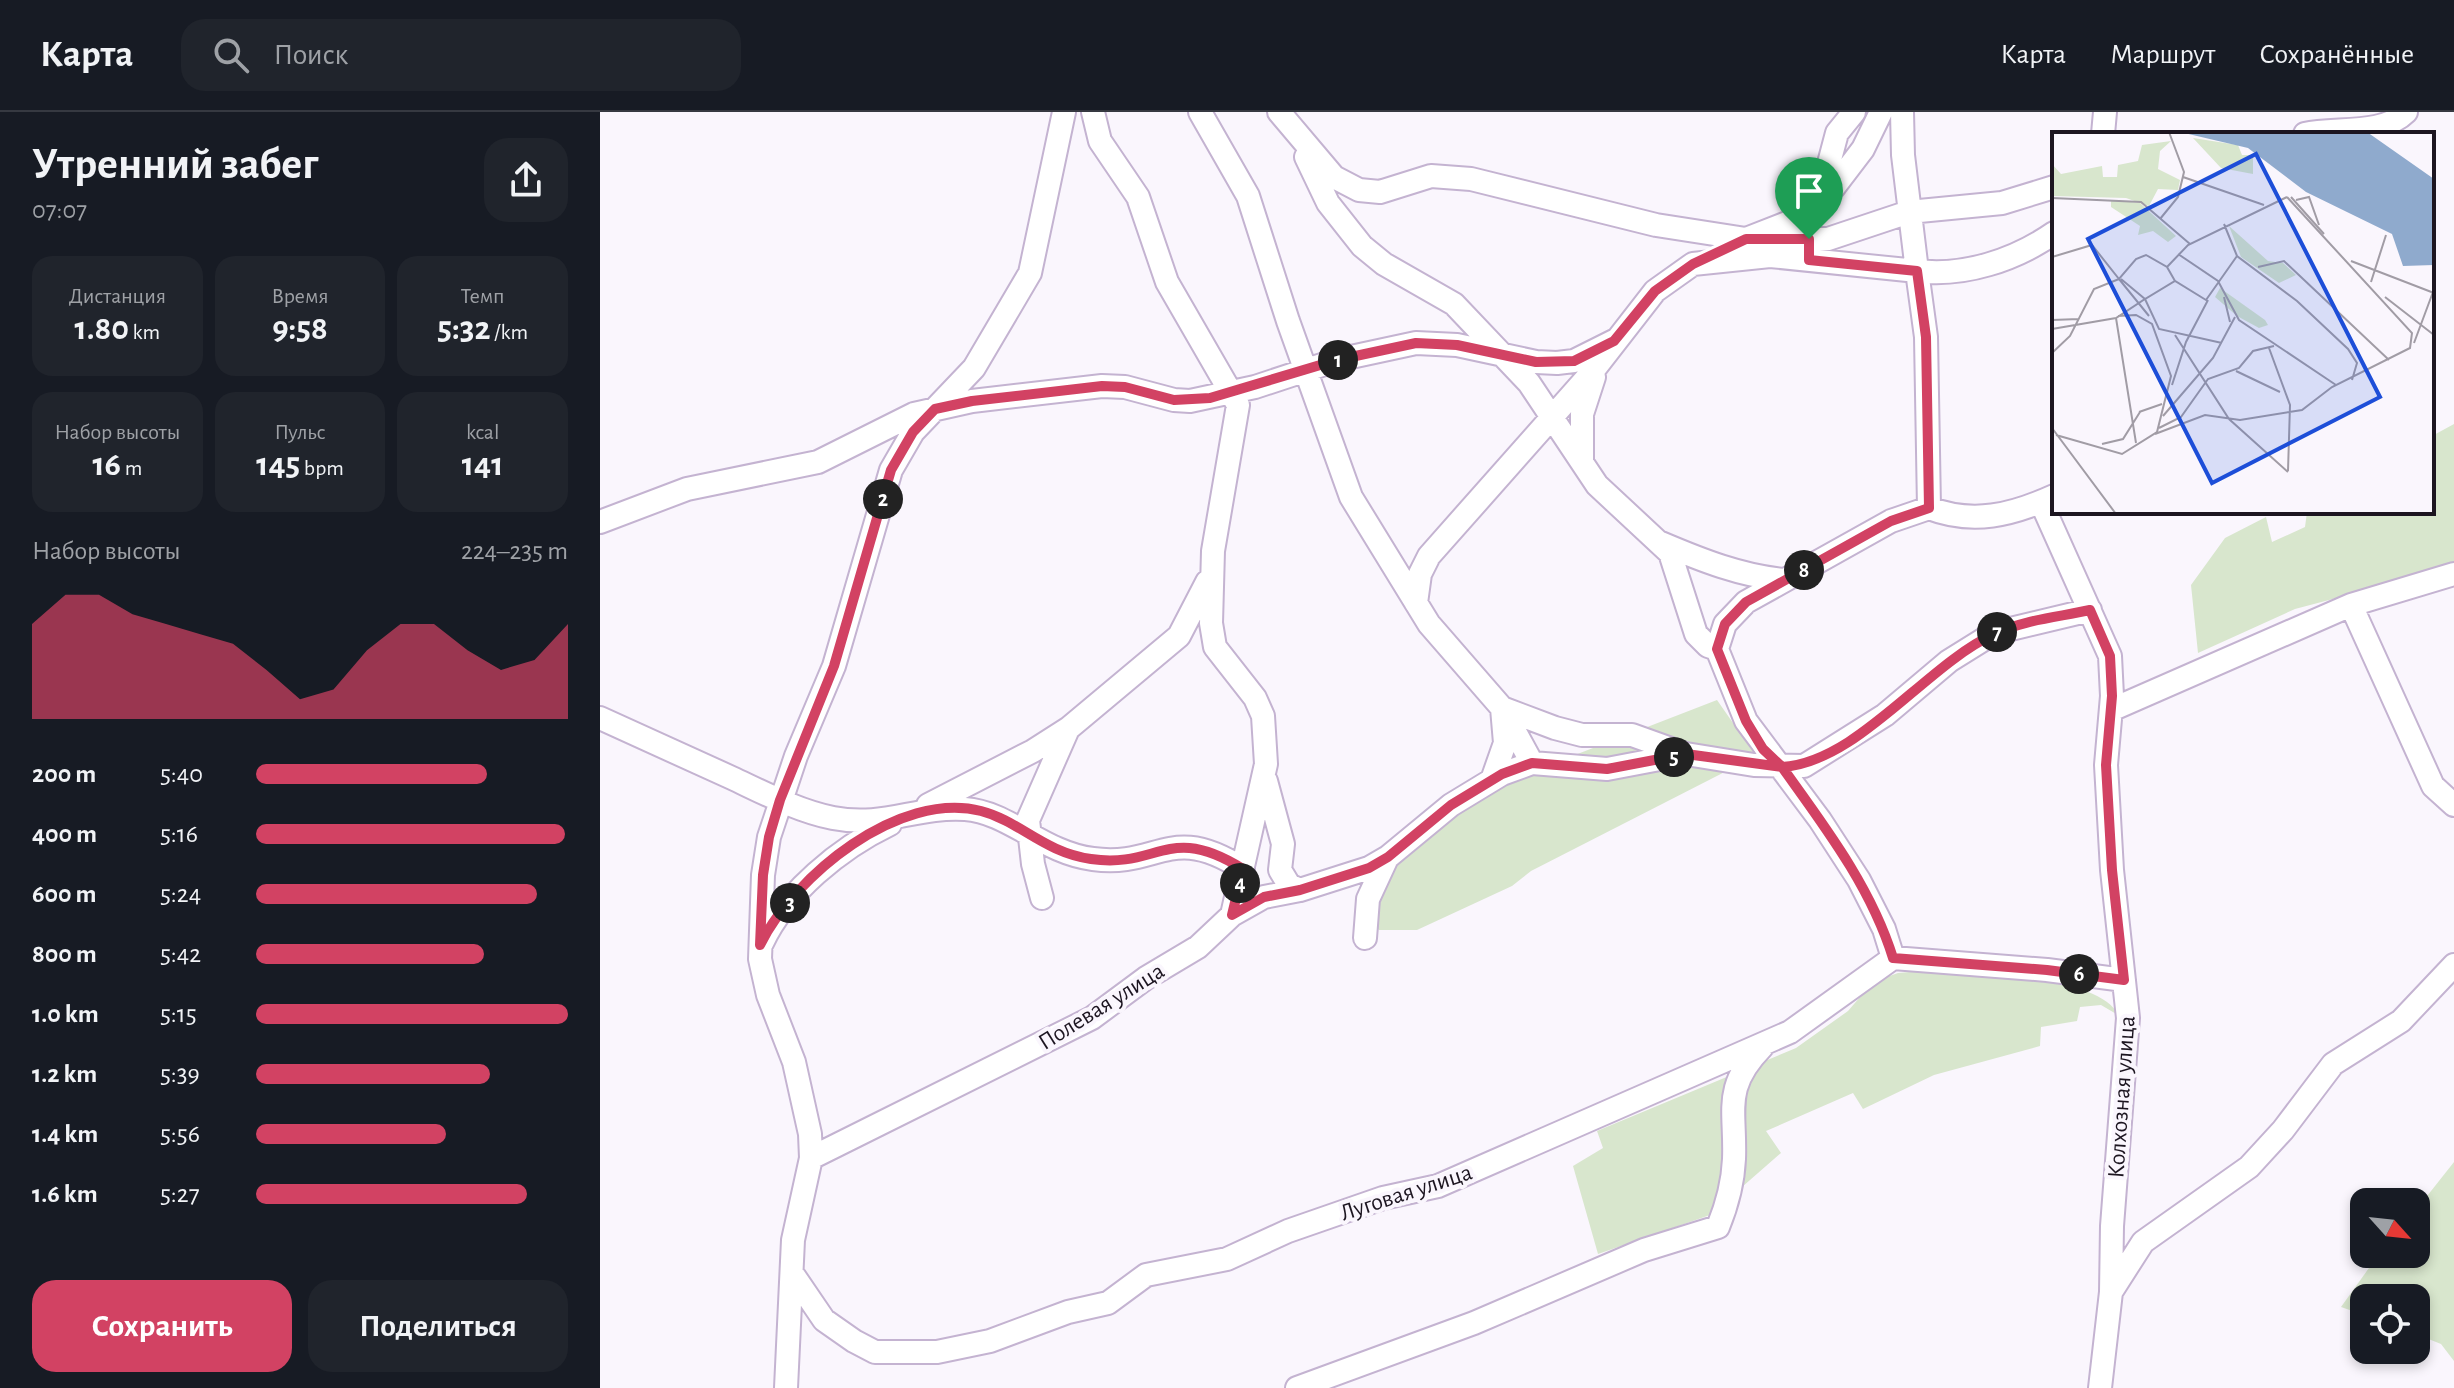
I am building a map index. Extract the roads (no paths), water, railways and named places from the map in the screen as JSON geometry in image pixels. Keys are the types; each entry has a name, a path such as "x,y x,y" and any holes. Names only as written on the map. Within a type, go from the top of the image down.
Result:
{"street":[{"path":"786,1388 793,1240 811,1158 803,1095 768,995 760,945 763,875 769,837 780,800 834,666 891,470 913,432 974,368 1030,273 1064,112"},
{"path":"1093,112 1100,141 1138,197 1167,282 1234,392 1238,405 1237,429 1213,566 1211,623 1215,647 1255,698 1263,716 1267,793 1283,844 1280,870 1289,885 1300,890"},
{"path":"1200,112 1248,196 1305,371 1351,497 1416,603 1472,677 1502,708 1532,763"},
{"path":"1279,112 1297,137 1334,177 1371,193 1431,176 1459,178 1656,225 1917,271 1955,273 1972,269 2035,246 2052,234"},
{"path":"1809,250 1809,230 1837,133 1854,112"},
{"path":"1416,603 1423,564 1553,417 1655,291 1693,264 1792,221 1819,200 1863,149 1881,112"},
{"path":"1902,112 1909,212 1926,337 1929,508 1891,521 1746,602 1725,624 1717,649 1746,721 1763,749 1782,767 1859,880 1884,929 1893,958 2047,970 2124,980"},
{"path":"2103,132 2105,112"},
{"path":"2320,132 2382,124 2406,112"},
{"path":"1297,137 1328,203 1362,246 1384,264 1454,304 1504,355 1553,417 1584,467 1618,507 1670,553 1696,634 1708,646 1717,649"},
{"path":"1693,264 1809,250 1828,239 1909,212 2002,203 2052,188"},
{"path":"600,522 687,489 818,462 914,414 972,401 1102,386 1125,387 1174,400 1210,398 1416,343 1457,345 1536,362 1574,361 1614,341"},
{"path":"1584,467 1582,414 1600,361"},
{"name":"Колхозная улица","path":"1929,508 1957,518 1984,519 2048,499"},
{"name":"Колхозная улица","path":"2054,514 2110,656 2107,780 2112,870 2128,1018 2112,1226 2111,1292 2100,1388"},
{"path":"1660,543 1705,562 1763,579 1785,580"},
{"path":"760,945 786,906 826,865 873,832 1033,751 1069,728 1179,636 1199,601 1213,566"},
{"path":"2111,710 2351,605 2454,574"},
{"path":"2351,605 2433,786 2454,805"},
{"name":"Полевая улица","path":"811,1158 1092,1018 1146,978 1198,947 1232,915 1264,897 1300,890 1369,868 1388,857 1422,827 1492,780 1532,763 1607,769 1686,754 1782,767 1804,766 1833,750 1909,697 1949,661 1994,633 2090,610"},
{"path":"1502,708 1582,735 1632,735 1686,754"},
{"path":"1492,780 1505,743 1502,708"},
{"path":"600,718 780,800 830,818 860,822 943,808 977,810 1062,852 1111,861 1180,846 1202,848 1243,869"},
{"path":"1042,898 1028,837 1028,820 1069,728"},
{"path":"1232,915 1266,764"},
{"name":"Полевая улица","path":"1365,938 1368,899 1388,857"},
{"name":"Луговая улица","path":"792,1273 811,1304 835,1330 875,1352 937,1352 990,1341 1068,1312 1108,1303 1146,1275 1227,1259 1288,1231 1383,1198 1438,1186 1790,1032 1893,958"},
{"name":"Колхозная улица","path":"2111,1292 2143,1242 2249,1167 2283,1130 2333,1064 2401,1021 2454,965"},
{"path":"1297,1388 1474,1323 1644,1250 1718,1227 1732,1178 1734,1094 1747,1062 1767,1042"}]}
